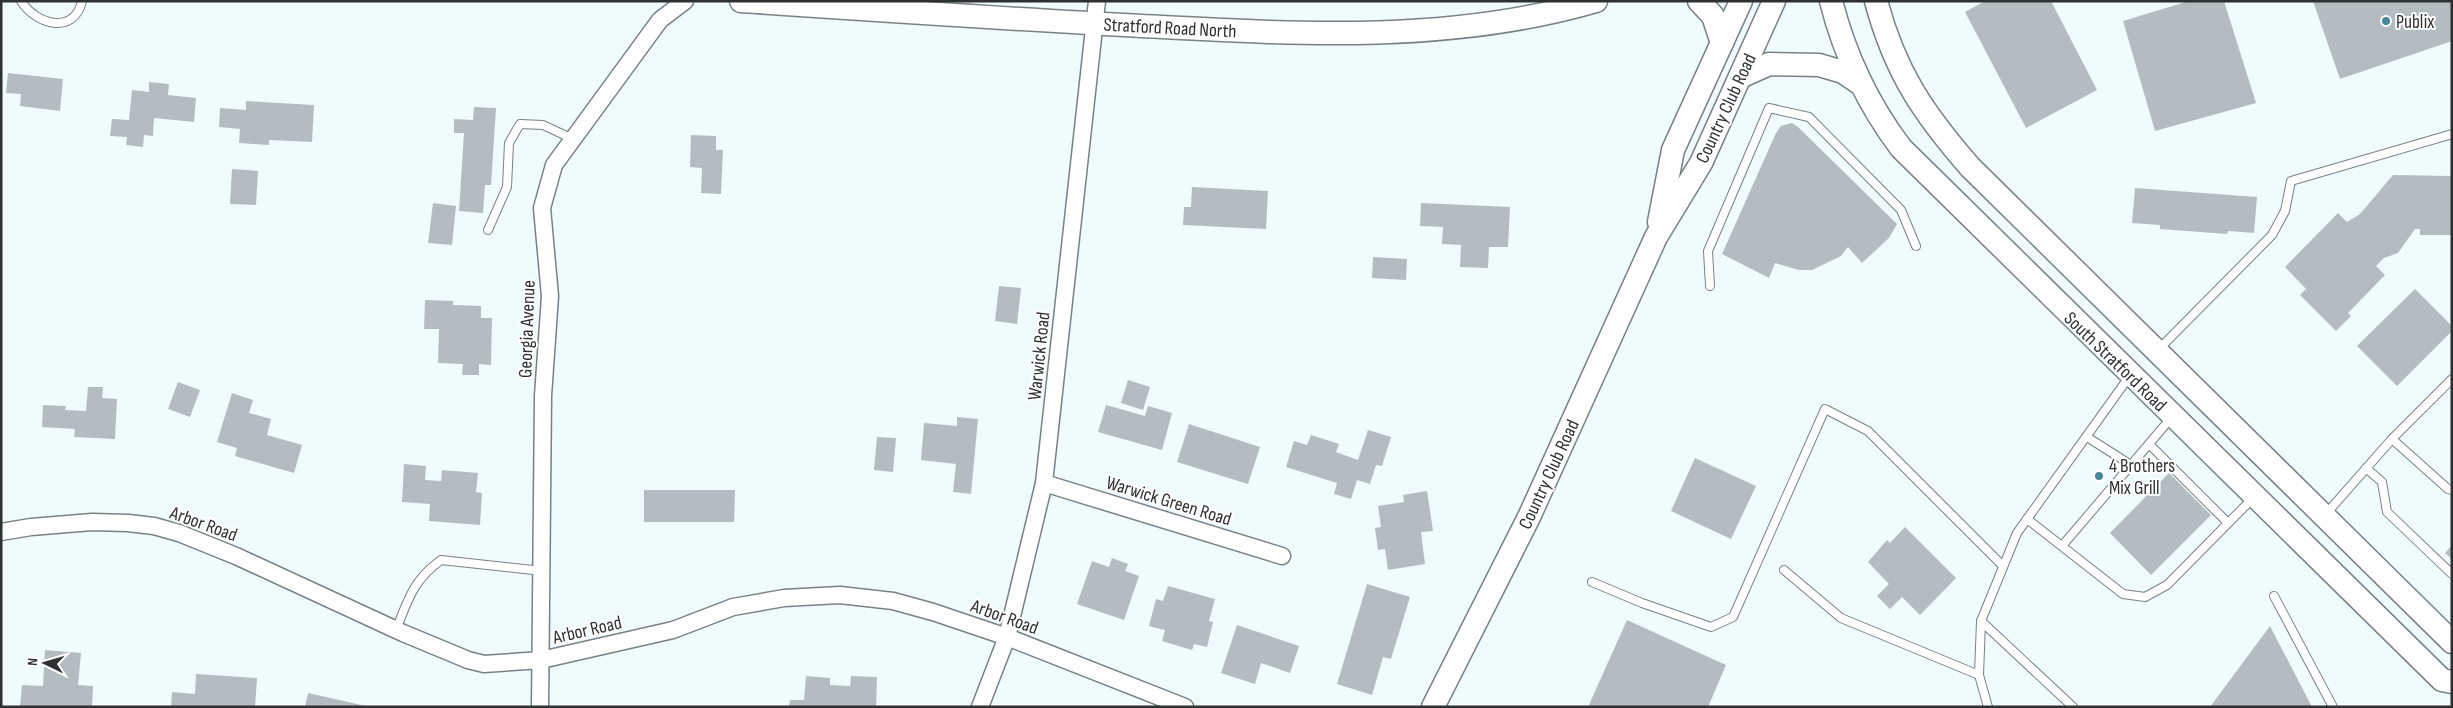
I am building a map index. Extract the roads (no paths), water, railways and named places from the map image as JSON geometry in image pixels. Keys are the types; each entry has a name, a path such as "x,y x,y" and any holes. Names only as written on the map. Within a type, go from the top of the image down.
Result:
{"main road":[{"name":"Stratford Road North","path":"741,1 1093,23 1310,34 1406,32 1513,20 1596,1"},
{"path":"1699,1 1713,16 1722,44"},
{"name":"Country Club Road","path":"1656,238 1673,150 1741,1"},
{"name":"Country Club Road","path":"1433,707 1529,517 1656,238 1701,163 1774,1"},
{"name":"South Stratford Road","path":"1831,1 1840,34 1859,83 1885,128 1918,168 2303,542 2442,680 2452,682"},
{"name":"South Stratford Road","path":"1876,1 1897,65 1932,122 1999,196 2452,642"},
{"path":"1740,77 1769,64 1810,64 1832,67 1859,83"},
{"path":"2130,375 2156,351"},
{"path":"2303,542 2324,516"}],"street":[{"name":"Georgia Avenue","path":"540,707 543,396 550,296 542,208 554,165 660,20 685,1"},
{"name":"Warwick Road","path":"980,707 1007,637 1044,483 1093,23 1097,1"},
{"name":"Warwick Green Road","path":"1044,483 1282,556"},
{"name":"Arbor Road","path":"1,532 31,527 92,522 154,526 179,533 236,556 396,630 468,660 484,664 541,660 673,630 733,607 784,598 840,595 893,602 933,612 1007,637 1185,707"}],"lane":[{"path":"20,1 25,8 42,20 54,24 65,24 74,19 82,1"},
{"path":"1710,286 1708,251 1769,108 1809,118 1902,210 1916,246"},
{"path":"488,230 507,187 509,143 520,124 543,125 573,139"},
{"path":"2156,351 2272,235 2285,211 2291,182 2452,134"},
{"path":"1988,707 1979,675 1981,621 2002,565 2017,533 2130,375"},
{"path":"2324,516 2392,439 2452,379"},
{"path":"1592,582 1642,603 1711,627 1733,617 1825,409 1868,431 2002,565"},
{"path":"2062,546 2172,416"},
{"path":"2087,437 2131,465"},
{"path":"2392,439 2448,490 2452,490"},
{"path":"2149,444 2228,523"},
{"path":"2366,468 2382,482 2387,512 2452,574"},
{"path":"2027,519 2123,594 2145,597 2167,586 2255,496"},
{"path":"396,630 414,585 431,567 442,560 542,571"},
{"path":"1784,570 1841,618 1979,675"},
{"path":"2274,596 2333,707"},
{"path":"1981,621 2073,707"}],"place":[{"name":"Publix","path":"2386,21"},
{"name":"4 Brothers Mix Grill","path":"2099,476"}]}
